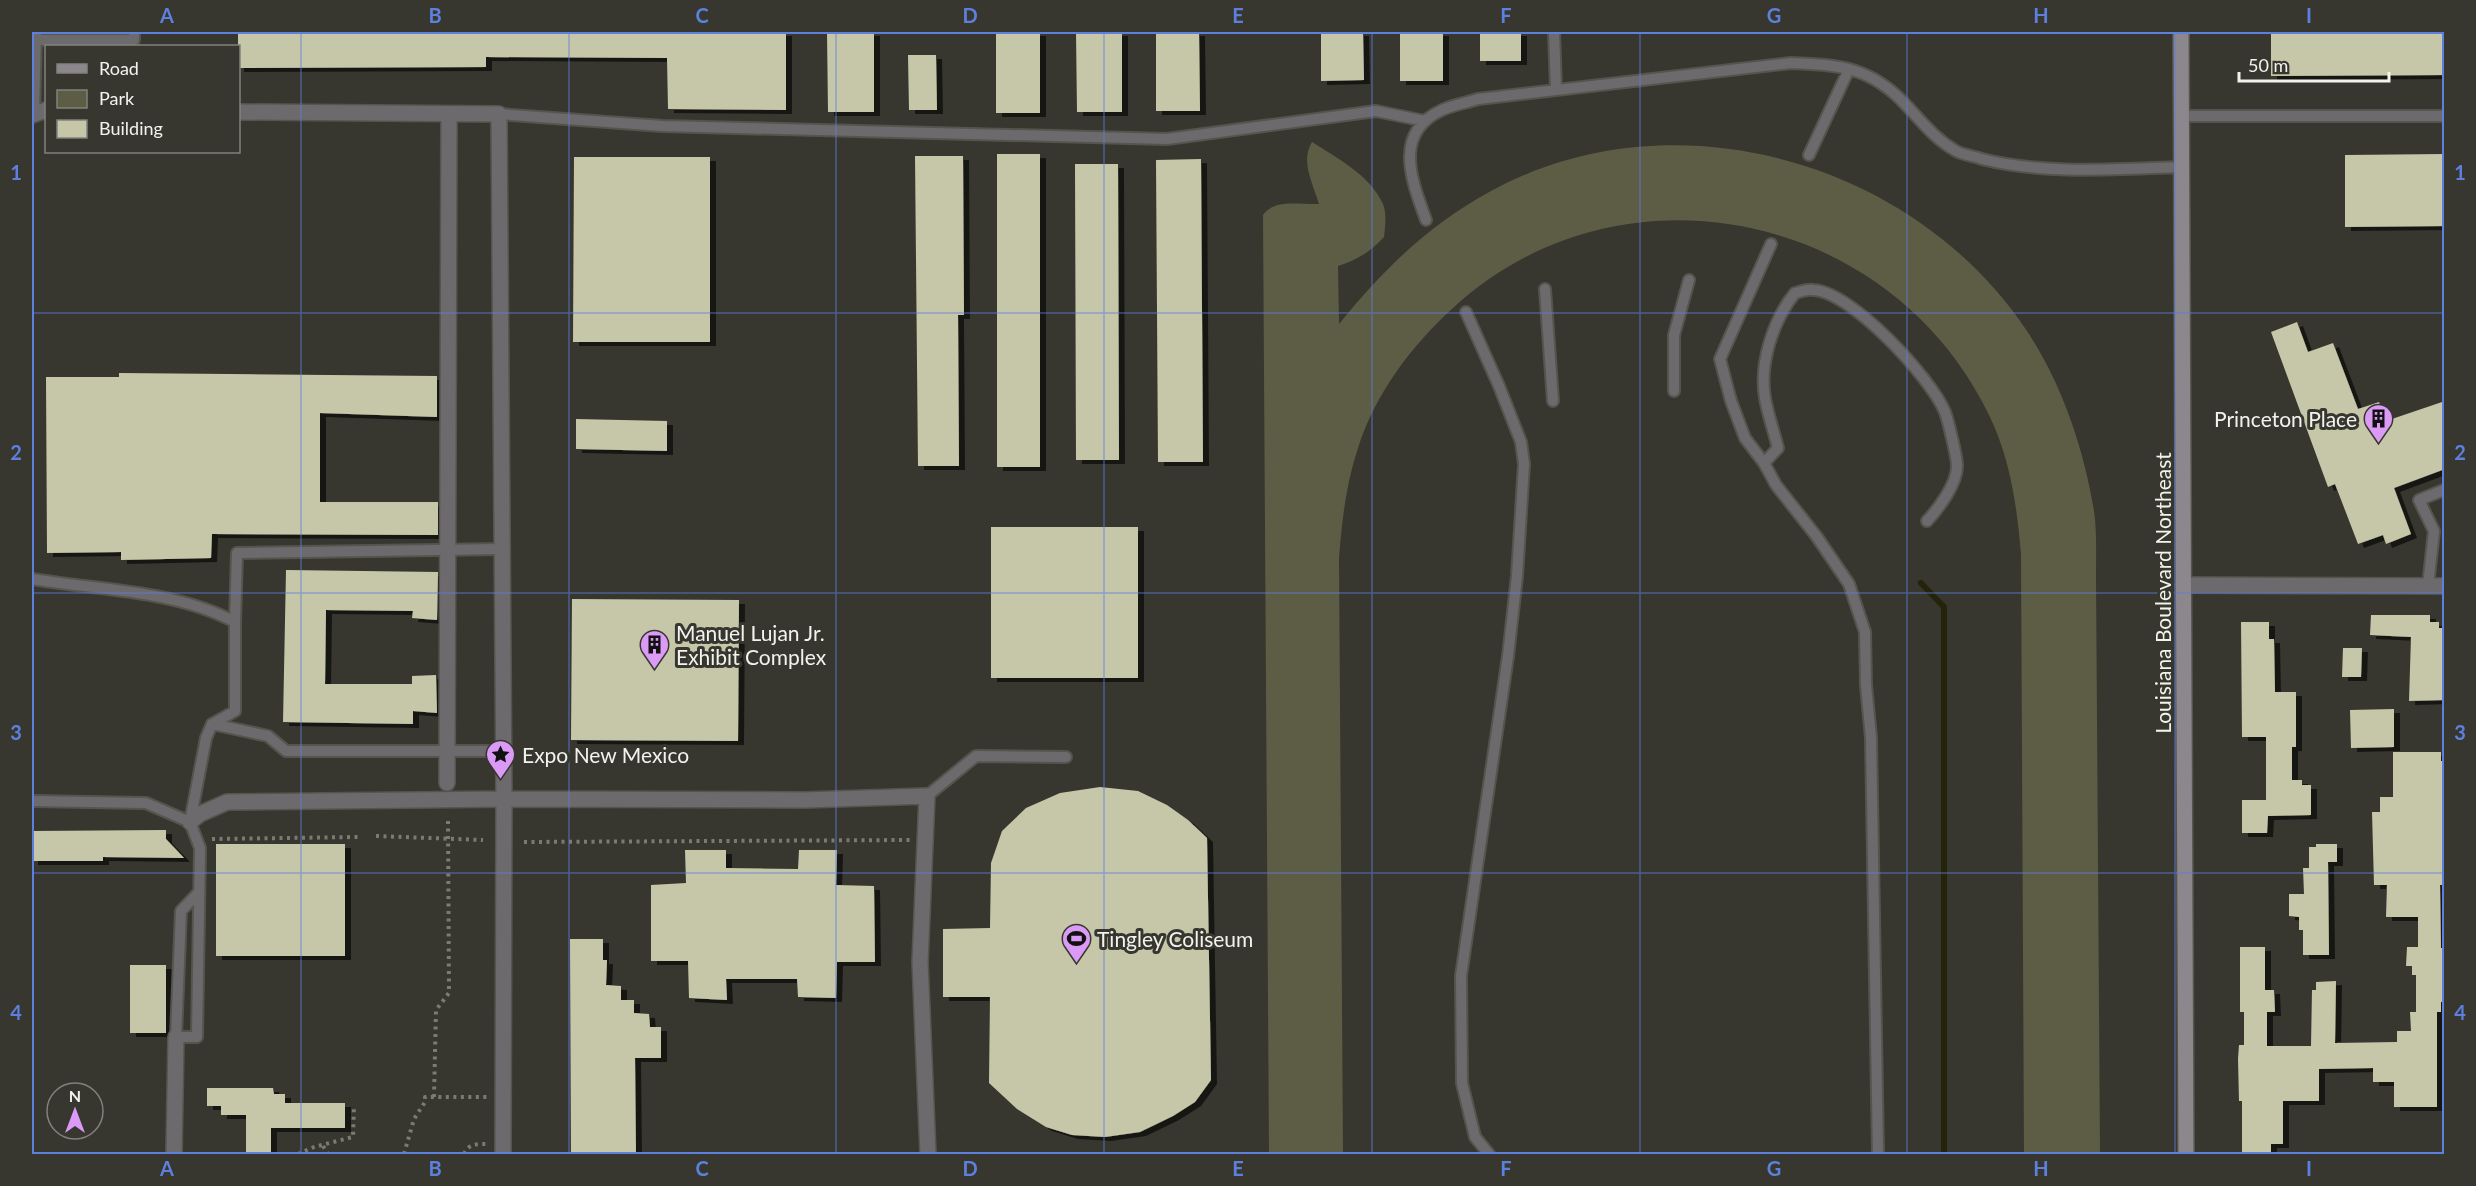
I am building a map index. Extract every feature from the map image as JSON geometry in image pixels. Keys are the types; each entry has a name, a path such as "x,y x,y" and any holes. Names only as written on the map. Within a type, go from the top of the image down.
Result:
{"main road":[{"name":"Louisiana Boulevard Northeast","path":"2181,32 2186,1155"}],"street":[{"path":"240,112 499,114 504,752 503,1149"},
{"path":"447,783 449,114"},
{"path":"2183,585 2445,586"},
{"path":"190,822 200,814 227,802 504,799 805,800 927,796 920,963 928,1155"},
{"path":"174,1155 176,1037"}],"lane":[{"path":"37,113 36,36 134,40 134,32"},
{"path":"1554,32 1556,89"},
{"path":"1426,220 1413,182 1409,152 1412,141 1425,121 1441,110 1478,99 1791,63 1826,64 1857,70 1888,87 1930,132 1957,152 1997,163 2030,167 2095,169 2181,167"},
{"path":"1809,154 1849,69"},
{"path":"499,114 662,126 1167,139 1376,111 1425,121"},
{"path":"2181,116 2445,116"},
{"path":"1771,244 1720,359 1731,401 1745,438 1764,463 1776,485 1817,537 1849,584 1865,632 1866,685 1871,738 1878,1155"},
{"path":"1674,391 1674,335 1689,280"},
{"path":"1545,289 1553,401"},
{"path":"1764,463 1778,448 1765,397 1764,367 1783,308 1795,293 1814,289 1843,301 1896,346 1914,365 1945,412 1957,467 1944,502 1927,521"},
{"path":"1466,312 1500,386 1521,442 1524,464 1517,576 1509,644 1461,976 1462,1083 1475,1137 1489,1155"},
{"path":"2428,586 2434,531 2419,500 2445,490"},
{"path":"199,892 181,911 176,1037 197,1037 200,848 190,822 206,738 212,724 235,711 237,553 502,549"},
{"path":"32,579 168,598 206,608 235,622"},
{"path":"212,724 268,736 286,751 504,752"},
{"path":"927,796 976,756 1066,757"},
{"path":"32,801 146,803 190,822"}],"path":[{"path":"434,1097 436,1010 449,993 448,819"},
{"path":"376,836 483,840"},
{"path":"196,839 358,837"},
{"path":"524,842 926,840"},
{"path":"404,1155 414,1119 425,1102 425,1097 503,1097"},
{"path":"298,1155 314,1147 353,1137 354,1105"},
{"path":"464,1155 467,1148 475,1144 503,1149"},
{"path":"324,1146 328,1155"}],"green space":[{"path":"1312,142 1342,161 1370,184 1383,204 1385,212 1384,237 1363,255 1338,266 1339,324 1408,250 1447,219 1491,191 1562,162 1636,147 1711,147 1785,160 1856,186 1921,223 1979,272 2027,331 2051,373 2070,418 2090,488 2095,519 2100,1154 2024,1154 2021,554 2007,465 1989,415 1945,346 1887,291 1820,251 1747,227 1670,220 1593,231 1520,260 1453,308 1423,338 1396,372 1365,428 1348,489 1339,558 1343,1154 1269,1154 1263,215 1274,206 1281,204 1319,204 1307,165"}],"building":[{"path":"238,32 786,32 786,110 668,109 667,58 486,57 486,67 240,68 240,45 238,45"},
{"path":"827,32 874,32 874,112 828,112"},
{"path":"996,32 1040,32 1040,113 996,113"},
{"path":"1076,32 1122,32 1122,112 1077,112"},
{"path":"1156,32 1199,32 1200,111 1156,111"},
{"path":"1321,32 1363,32 1364,80 1321,81"},
{"path":"1400,32 1443,32 1443,81 1400,81"},
{"path":"1480,32 1521,32 1521,61 1480,61"},
{"path":"2271,32 2445,32 2445,75 2271,76"},
{"path":"908,55 936,55 937,110 909,110"},
{"path":"997,154 1040,154 1040,467 997,467"},
{"path":"2445,154 2445,226 2345,227 2345,155"},
{"path":"915,156 963,156 964,315 958,315 959,466 918,466"},
{"path":"574,157 710,157 710,342 573,342"},
{"path":"1201,159 1203,462 1158,462 1156,160"},
{"path":"1075,164 1118,164 1119,460 1076,460"},
{"name":"Princeton Place","path":"2297,322 2308,352 2333,343 2358,409 2379,402 2386,421 2445,401 2445,469 2394,488 2411,534 2386,544 2383,535 2358,544 2335,484 2328,487 2271,332"},
{"path":"119,373 437,376 437,417 320,413 320,502 438,502 438,535 212,534 211,558 121,560 121,552 47,553 46,377 119,377"},
{"path":"576,419 667,421 667,451 576,449"},
{"path":"991,527 1138,527 1138,678 991,678"},
{"path":"286,570 438,572 437,620 412,618 413,611 326,610 325,684 412,684 412,676 436,675 437,713 413,711 413,724 283,722"},
{"name":"Manuel Lujan Jr. Exhibit Complex","path":"572,599 739,600 738,741 571,740"},
{"path":"2371,615 2430,615 2430,622 2439,622 2439,628 2442,628 2445,700 2409,701 2411,637 2370,635"},
{"path":"2241,622 2269,622 2269,639 2274,639 2275,692 2296,692 2296,747 2292,747 2292,780 2302,780 2302,785 2311,785 2311,815 2268,816 2267,833 2242,833 2242,800 2266,800 2266,737 2242,737"},
{"path":"2343,648 2362,648 2361,677 2342,677"},
{"path":"2394,709 2394,747 2351,748 2350,710"},
{"path":"2393,752 2441,752 2441,761 2445,761 2445,777 2442,777 2445,885 2440,885 2441,948 2445,948 2445,1002 2441,1002 2441,1012 2437,1012 2437,1107 2394,1107 2394,1082 2373,1082 2373,1068 2319,1069 2319,1101 2283,1101 2283,1144 2271,1144 2271,1154 2242,1154 2242,1101 2239,1101 2238,1059 2239,1045 2244,1045 2244,1012 2240,1012 2240,947 2265,947 2265,990 2274,990 2275,1012 2267,1012 2267,1046 2311,1046 2312,990 2316,990 2316,982 2336,981 2335,1043 2397,1042 2397,1031 2411,1031 2410,1012 2416,1012 2416,975 2412,975 2412,966 2406,966 2407,947 2418,947 2418,917 2386,917 2387,885 2374,885 2372,812 2380,812 2380,797 2393,797"},
{"name":"Tingley Coliseum","path":"1100,787 1138,791 1167,805 1207,838 1211,1080 1195,1102 1173,1116 1140,1132 1105,1137 1072,1135 1046,1127 1017,1109 989,1083 990,997 943,997 943,929 990,928 991,863 1002,831 1026,808 1060,793"},
{"path":"166,830 166,839 184,858 103,857 103,861 32,861 32,831"},
{"path":"216,844 345,844 345,956 216,956"},
{"path":"2316,844 2337,844 2337,862 2328,862 2329,955 2303,955 2303,930 2299,930 2299,917 2289,916 2289,894 2304,894 2303,868 2309,868 2309,847 2316,847"},
{"path":"685,850 726,850 726,868 798,869 799,850 837,850 836,885 874,886 875,962 837,962 836,998 798,997 797,979 726,979 727,1000 689,998 688,961 651,961 651,885 686,883"},
{"path":"570,939 603,939 603,960 607,960 606,985 621,986 621,1000 634,1000 634,1013 649,1014 650,1027 661,1027 661,1058 635,1058 636,1155 571,1155"},
{"path":"130,965 166,965 166,1033 130,1033"},
{"path":"207,1088 273,1088 274,1094 285,1094 285,1103 345,1103 345,1128 271,1128 271,1155 246,1155 246,1115 221,1115 221,1106 207,1106"}],"waterway":[{"path":"1921,583 1944,607 1944,1154"}],"place":[{"name":"Princeton Place","path":"2378,444"},
{"name":"Manuel Lujan Jr. Exhibit Complex","path":"655,670"},
{"name":"Expo New Mexico","path":"501,780"},
{"name":"Tingley Coliseum","path":"1076,964"}]}
